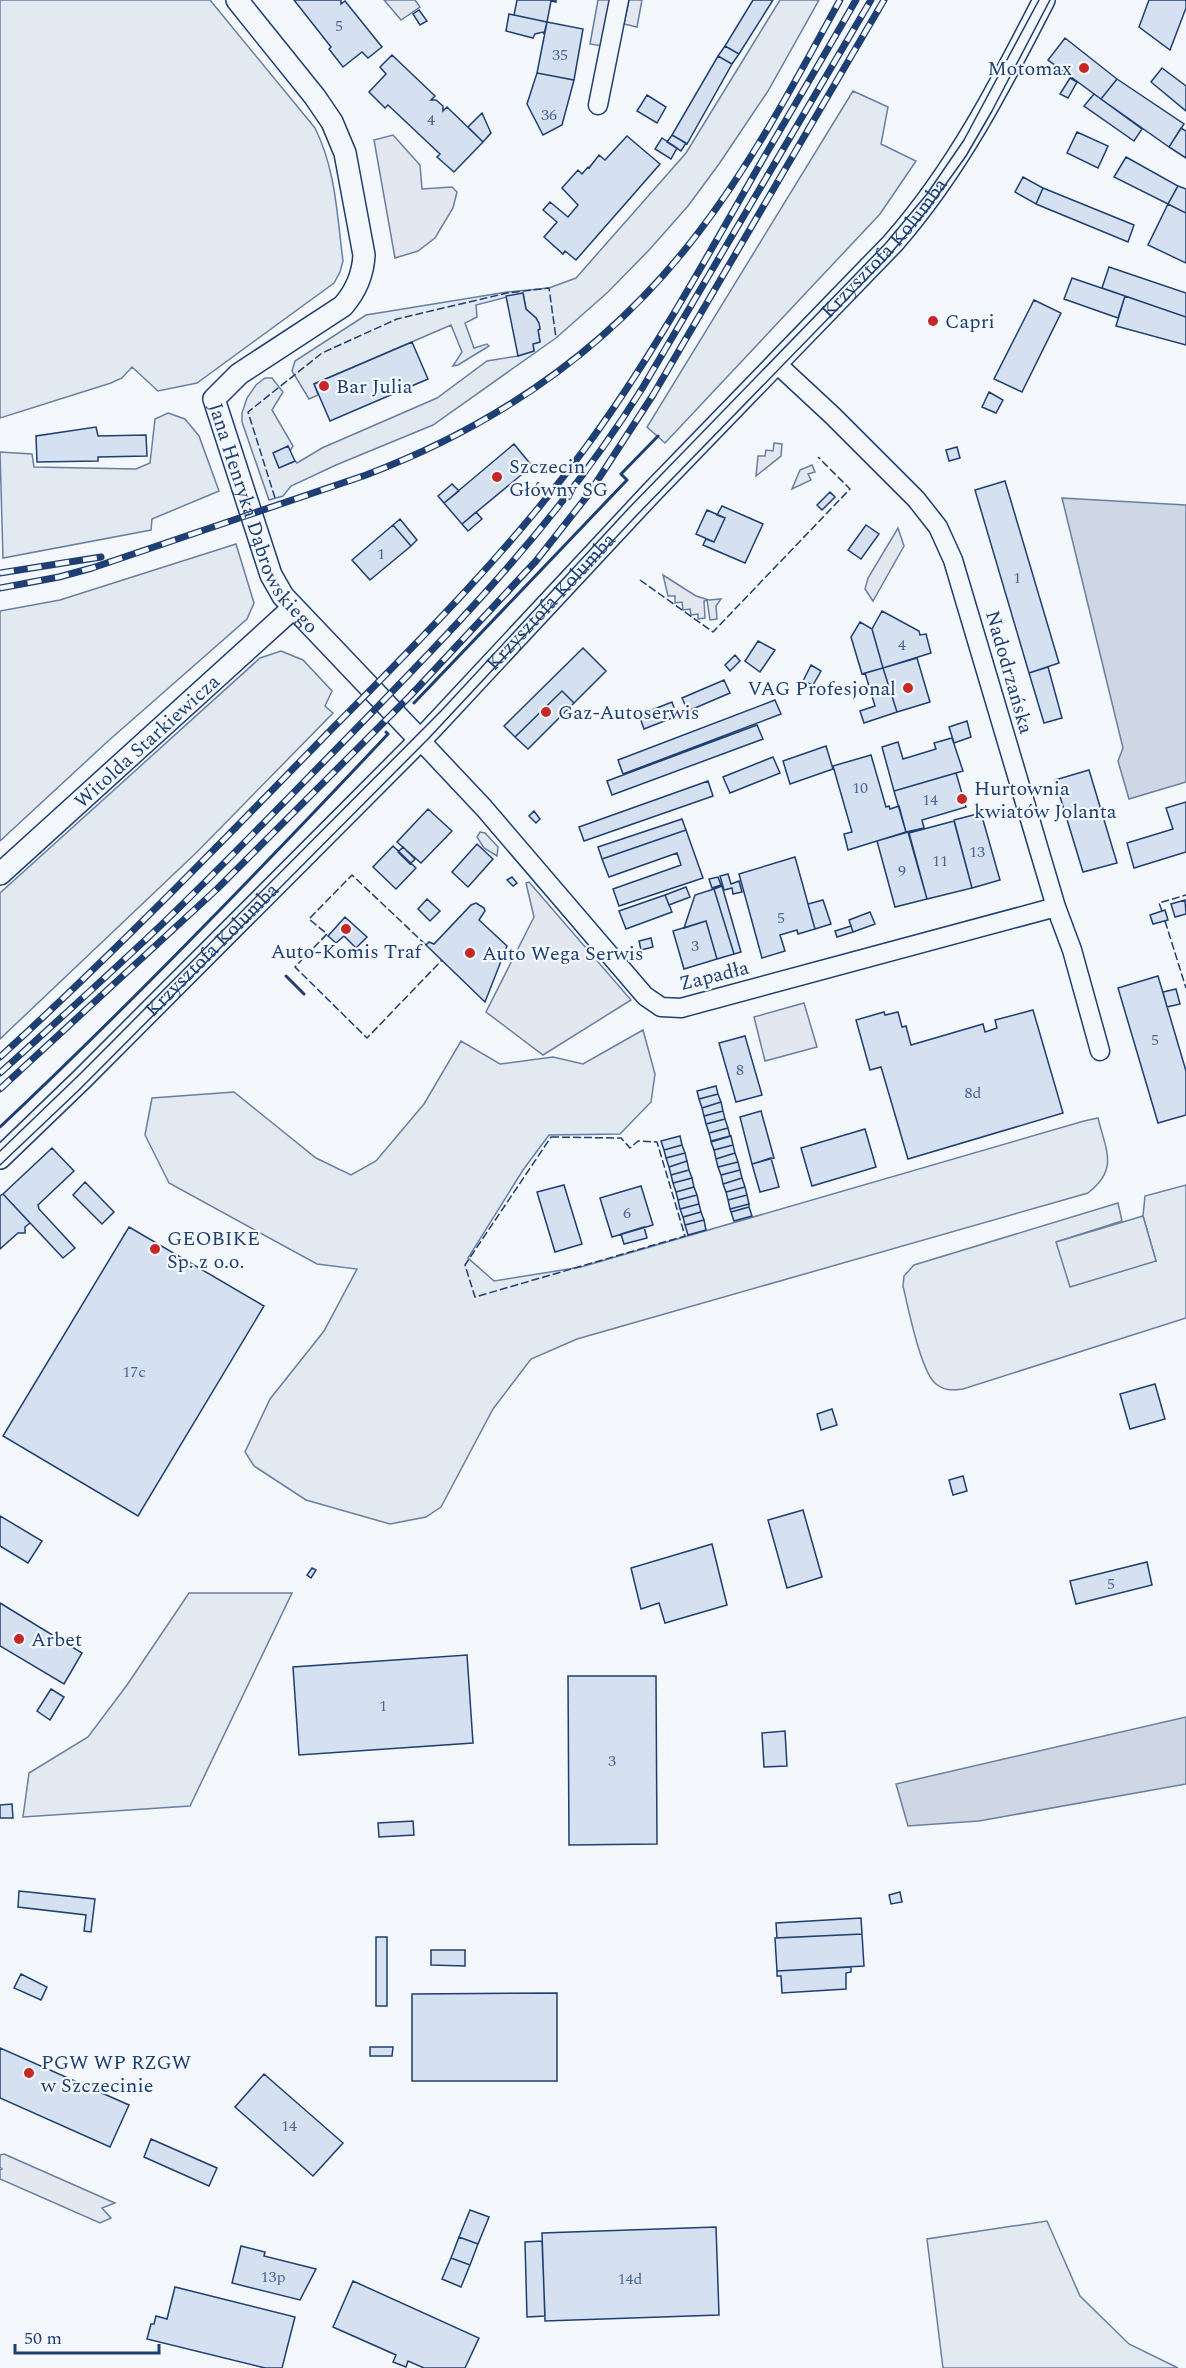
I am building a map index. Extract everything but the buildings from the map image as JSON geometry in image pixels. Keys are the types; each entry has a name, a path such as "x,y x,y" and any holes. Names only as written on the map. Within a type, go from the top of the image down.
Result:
{"street":[{"name":"Jana Henryka Dąbrowskiego","path":"237,0 315,97 332,122 345,153 364,255 360,278 353,295 343,306 239,375 214,399 271,575 283,596 420,740"},
{"path":"598,105 619,0"},
{"name":"Krzysztofa Kolumba","path":"0,1158 82,1079 420,740 645,499 887,250 930,199 978,126 1044,0"},
{"name":"Nadodrzańska","path":"777,364 916,499 933,520 946,543 1056,907 1072,950 1100,1051"},
{"name":"Witolda Starkiewicza","path":"0,874 293,608"},
{"name":"Zapadła","path":"420,740 484,808 645,996 661,1007 681,1008 1056,907"}],"shaded area":[{"path":"0,0 210,0 315,128 327,160 335,193 343,261 334,283 197,383 158,391 132,367 122,378 111,383 0,418"},
{"path":"384,0 415,0 420,7 401,20"},
{"path":"598,0 612,0 603,46 590,44"},
{"path":"629,0 642,0 637,27 624,24"},
{"path":"780,0 819,0 768,91 719,164 688,206 608,292 556,338 433,425 336,465 291,486 283,496 269,500 242,422 242,413 247,398 256,385 265,378 272,378 283,392 272,410 293,446 290,451 288,446 280,467 295,461 297,463 322,448 437,398 487,361 534,351 533,344 540,342 538,330 540,329 536,318 526,309 523,293 476,305 477,317 465,323 474,348 487,344 489,346 458,365 453,366 462,352 451,325 314,384 318,395 309,399 292,371 295,361 366,315 507,292 549,288 576,278 686,153"},
{"path":"853,91 888,107 881,144 916,161 880,214 665,443 647,427"},
{"path":"393,135 420,165 422,189 452,187 457,192 453,208 435,238 418,251 395,258 374,140"},
{"path":"168,413 185,419 199,436 219,491 152,519 151,530 3,558 0,452 32,454 34,467 136,469 150,463 155,419"},
{"path":"774,443 782,444 781,456 756,476 758,456 765,456 766,450 773,451"},
{"path":"812,465 815,472 808,474 811,480 792,489 800,470"},
{"path":"1062,498 1186,505 1186,782 1129,799 1118,761 1123,748"},
{"path":"898,528 904,546 873,601 865,589 868,578"},
{"path":"236,544 254,603 247,619 107,742 0,841 0,611 60,600"},
{"path":"663,575 696,596 709,600 721,599 716,606 717,619 710,620 707,600 704,601 705,618 698,619 698,614 691,615 690,609 683,610 682,602 675,603 675,596 668,596"},
{"path":"281,651 303,660 332,691 325,706 333,713 197,852 0,1039 0,893 260,658"},
{"path":"480,832 485,833 498,847 497,856 484,848 477,837"},
{"path":"529,882 631,1000 543,1055 486,1012 534,917 526,883"},
{"path":"804,1003 817,1047 765,1061 754,1017"},
{"path":"643,1030 655,1074 651,1102 620,1134 549,1135 523,1170 468,1258 494,1281 581,1267 1098,1118 1107,1150 1107,1167 1104,1176 1088,1193 577,1339 531,1359 493,1409 441,1507 426,1517 390,1524 306,1500 254,1466 245,1452 270,1399 324,1331 357,1269 317,1264 169,1183 145,1135 152,1098 234,1092 316,1158 351,1175 376,1161 424,1104 461,1041 500,1064 553,1057 583,1064"},
{"path":"1186,1185 1186,1318 963,1389 942,1388 930,1377 916,1339 903,1286 904,1276 914,1265 1118,1203 1122,1221 1056,1242 1156,1261 1143,1216 1145,1196"},
{"path":"1143,1216 1156,1261 1070,1287 1056,1242"},
{"path":"189,1593 292,1593 190,1806 23,1817 29,1773 88,1737 127,1685"},
{"path":"1186,1717 1186,1784 979,1821 908,1826 896,1784"},
{"path":"4,2154 115,2203 102,2208 111,2218 100,2223 0,2179 2,2169 0,2155"},
{"path":"1047,2221 1080,2296 1129,2344 1178,2368 943,2368 927,2239"}],"tram line":[{"path":"0,1151 81,1073 442,710 628,509 886,243 927,194 964,140 1039,0"},
{"path":"0,1165 79,1090 429,738 635,517 886,259 928,209 966,156 1050,0"}],"railway":[{"path":"0,588 92,568 366,475 416,455 463,431 552,376 631,309 667,271 701,229 757,146 840,0"},
{"path":"0,1057 164,900 392,668 493,561 556,486 610,414 655,345 856,0"},
{"path":"0,1073 157,929 230,857 431,652 543,526 578,482 643,387 871,0"},
{"path":"0,1089 217,889 410,696 536,561 588,495 653,395 884,0"},
{"path":"0,573 101,557"}],"fence":[{"path":"275,498 248,412 322,353 397,319 507,293 549,288 556,338"},
{"path":"640,580 713,632 850,489 818,457"},
{"path":"426,945 352,875 309,919 327,934 295,967 367,1038 442,960"},
{"path":"1162,911 1159,903 1186,895"},
{"path":"1165,921 1186,988"},
{"path":"551,1137 621,1138 630,1148 638,1141 657,1142 685,1236 475,1297 465,1265 551,1137"}],"wall":[{"path":"414,703 627,480 621,474 658,436"},
{"path":"0,1127 197,934 388,734 386,732"},
{"path":"286,976 304,994"}],"place":[{"name":"Motomax","path":"1084,68"},
{"name":"Capri","path":"933,321"},
{"name":"Bar Julia","path":"324,386"},
{"name":"Szczecin Główny SG","path":"497,477"},
{"name":"VAG Profesjonal","path":"908,688"},
{"name":"Gaz-Autoserwis","path":"546,712"},
{"name":"Hurtownia kwiatów Jolanta","path":"962,799"},
{"name":"Auto-Komis Traf","path":"346,929"},
{"name":"Auto Wega Serwis","path":"470,953"},
{"name":"GEOBIKE Sp. z o.o.","path":"155,1249"},
{"name":"Arbet","path":"19,1639"},
{"name":"PGW WP RZGW w Szczecinie","path":"29,2073"}]}
